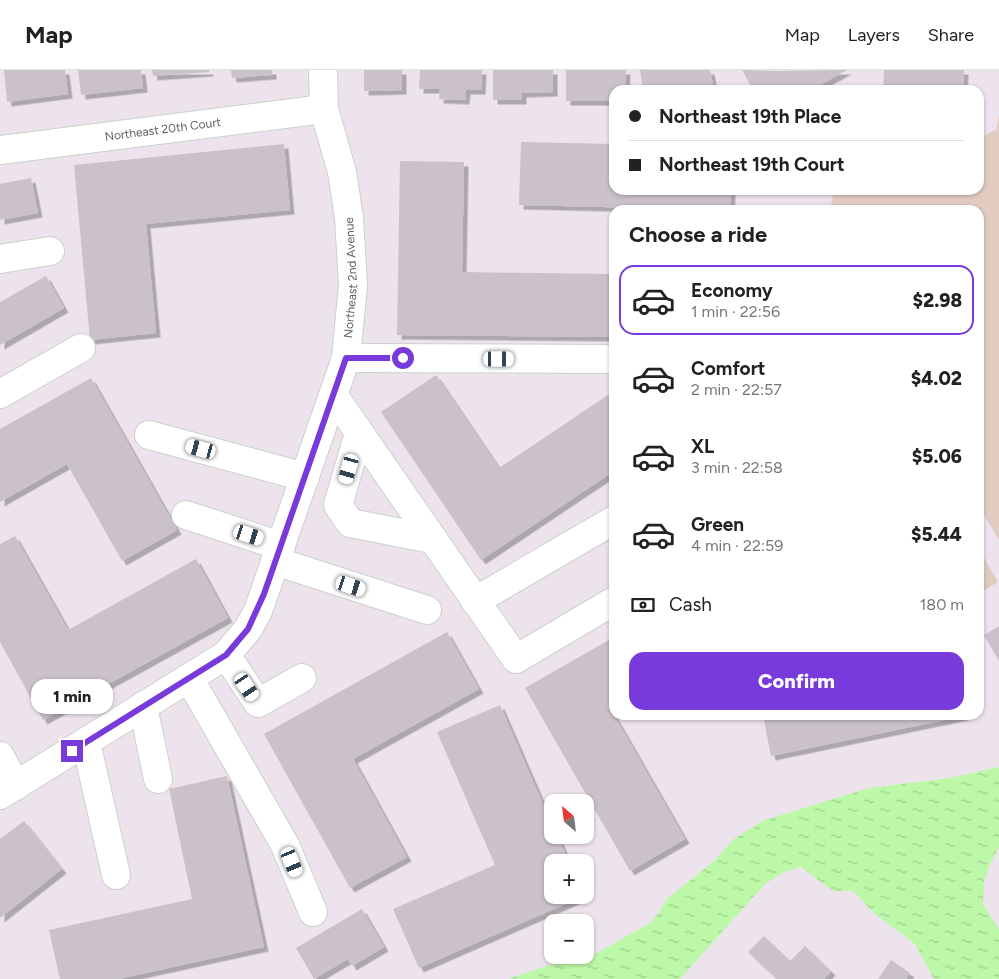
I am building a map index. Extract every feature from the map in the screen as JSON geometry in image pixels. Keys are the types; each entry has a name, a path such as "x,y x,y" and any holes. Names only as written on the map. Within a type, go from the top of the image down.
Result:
{"street":[{"name":"Northeast 2nd Avenue","path":"8,790 226,655 248,629 258,611 346,358 353,285 349,218 342,172 324,109 323,70"},
{"name":"Northeast 20th Court","path":"0,150 324,109"},
{"path":"0,259 50,252"},
{"path":"0,394 81,348"},
{"path":"346,358 609,359"},
{"path":"334,396 516,659 609,605"},
{"path":"359,433 338,504 350,523 432,539"},
{"path":"150,435 305,478"},
{"path":"186,515 278,553 427,610"},
{"path":"475,601 609,523"},
{"path":"226,655 258,703 302,678"},
{"path":"189,678 285,845 313,912"},
{"path":"143,706 158,779"},
{"path":"86,742 116,875"},
{"path":"0,756 8,790"}],"shaded area":[{"path":"999,116 999,540 984,514 984,205 831,205 833,195 984,195 984,136 996,130"},
{"path":"984,558 998,582 984,590"}],"water":[{"path":"999,767 999,847 990,864 984,882 983,904 999,930 999,979 934,979 915,944 875,914 853,891 833,891 801,867 784,872 765,884 680,979 508,979 553,964 594,964 594,954 652,922 668,898 713,862 735,838 765,820 869,788 950,778"}],"building":[{"path":"4,70 65,70 68,94 7,102"},
{"path":"78,70 141,70 143,88 81,95"},
{"path":"152,70 209,70 209,72 153,76"},
{"path":"231,70 272,70 272,75 232,78"},
{"path":"364,70 402,70 402,90 364,91"},
{"path":"420,70 482,70 481,90 466,90 465,100 439,99 440,89 419,89"},
{"path":"493,70 553,70 553,92 522,93 522,100 493,100"},
{"path":"566,70 626,70 625,85 609,85 609,101 566,101"},
{"path":"640,70 710,70 713,85 642,85"},
{"path":"742,70 847,70 820,85 750,85"},
{"path":"884,70 964,70 963,85 883,85"},
{"path":"521,142 609,144 609,195 731,195 730,205 609,205 609,207 519,205"},
{"path":"284,144 290,210 146,224 156,333 90,340 74,165"},
{"path":"400,161 464,162 462,272 609,274 609,337 397,335"},
{"path":"31,178 38,213 0,220 0,184"},
{"path":"46,276 64,308 0,345 0,302"},
{"path":"436,375 499,468 609,394 609,474 481,560 381,412"},
{"path":"91,378 177,530 122,561 67,464 0,502 0,429"},
{"path":"15,536 68,630 196,559 228,618 43,720 0,642 0,544"},
{"path":"999,626 999,661 984,635"},
{"path":"447,632 479,689 353,759 407,857 350,888 264,734"},
{"path":"609,640 609,720 617,720 685,839 630,871 594,808 594,794 586,794 525,688"},
{"path":"500,705 544,807 544,844 561,844 565,854 544,854 544,904 565,904 419,968 393,909 495,865 437,732"},
{"path":"764,720 945,720 771,756"},
{"path":"227,776 264,947 118,979 60,979 49,930 192,899 169,789"},
{"path":"24,821 62,869 0,918 0,839"},
{"path":"362,909 384,947 352,966 348,959 314,979 296,948"},
{"path":"764,936 790,961 805,946 831,971 824,979 777,979 748,952"},
{"path":"891,960 910,973 906,979 878,979"}],"route":[{"path":"72,751 226,655 248,629 258,611 346,358 403,358"}]}
